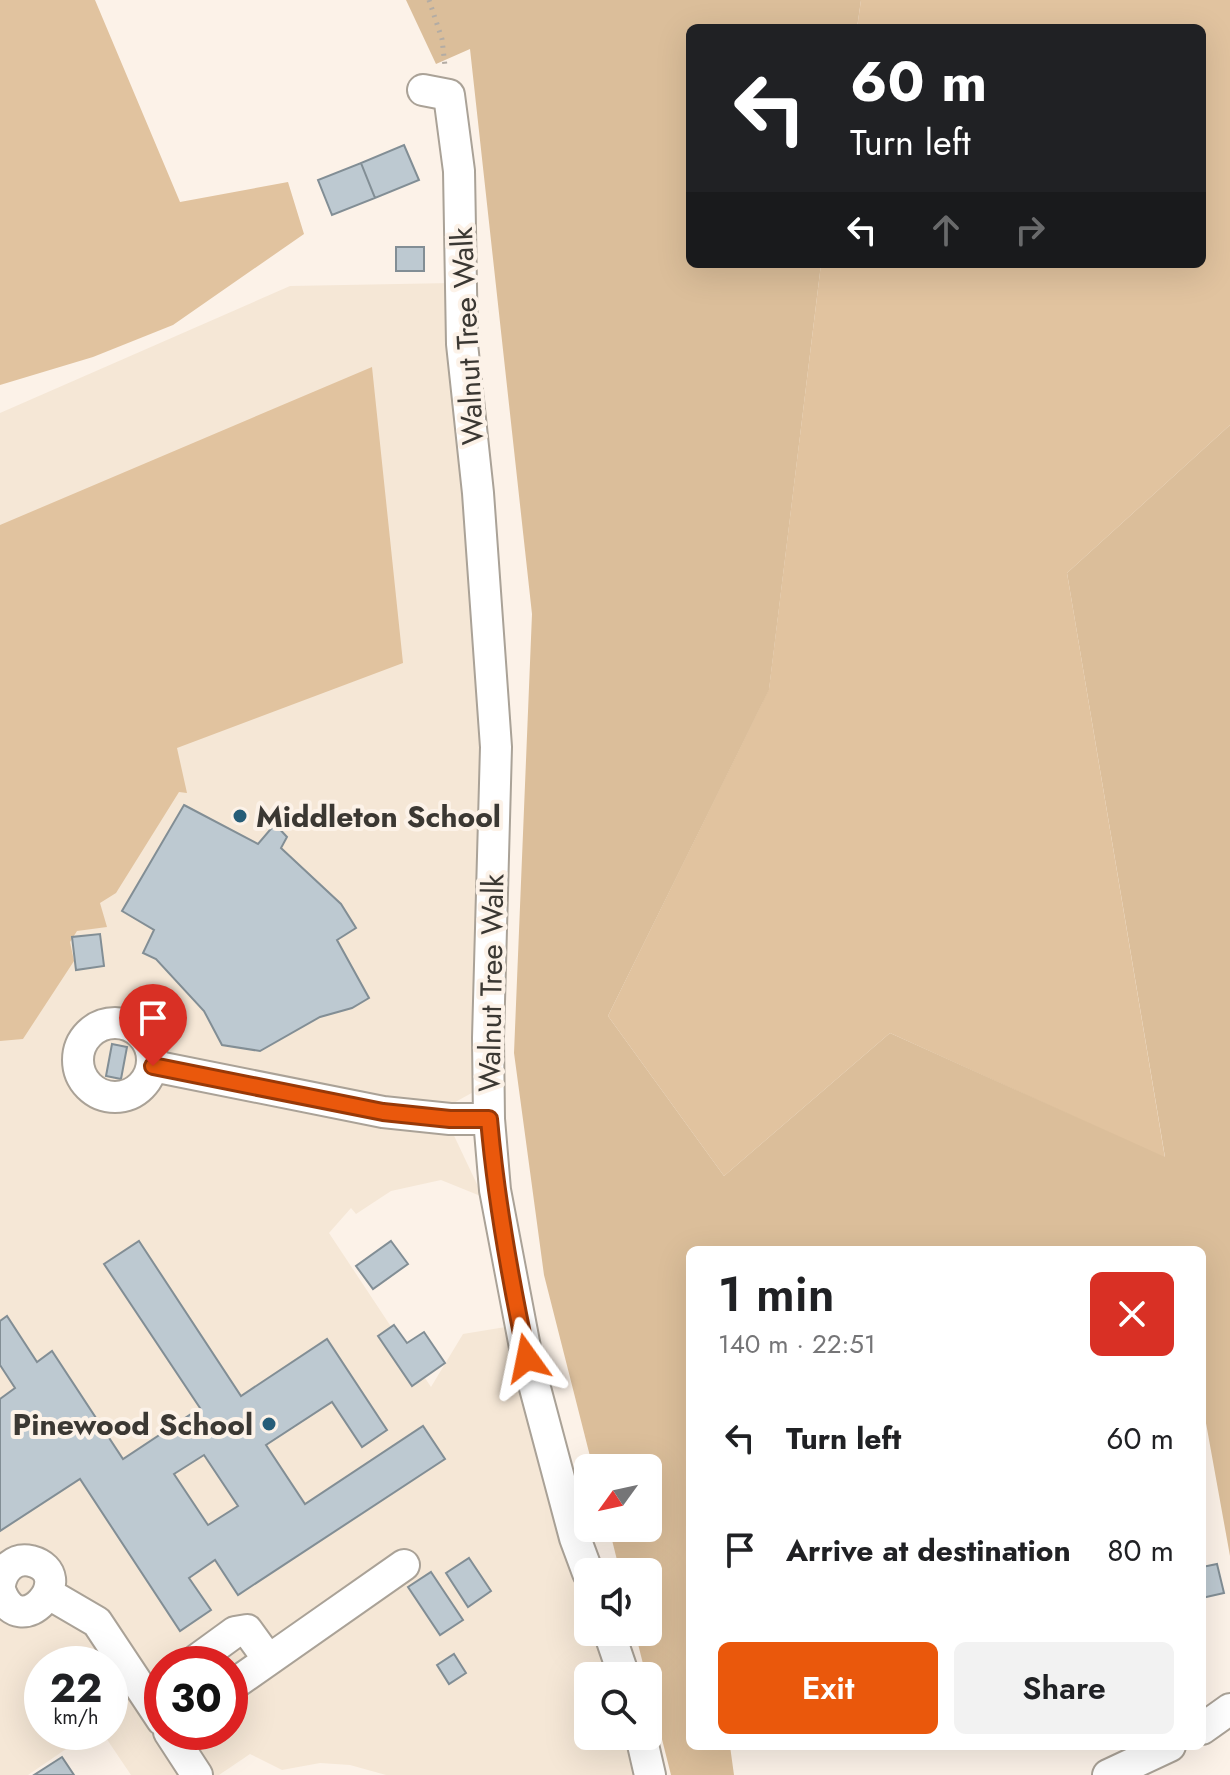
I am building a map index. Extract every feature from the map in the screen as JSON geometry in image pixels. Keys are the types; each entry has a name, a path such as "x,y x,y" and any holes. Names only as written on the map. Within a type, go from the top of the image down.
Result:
{"street":[{"name":"Walnut Tree Walk","path":"436,93 459,171 462,344 478,493 496,747 489,1119 497,1204 524,1344 582,1558"},
{"path":"153,1066 383,1112 450,1119 489,1119"},
{"path":"0,1588 3,1573 8,1567 23,1560 39,1565 49,1577 49,1594 97,1622 144,1683"},
{"path":"248,1674 404,1565"},
{"path":"216,1646 235,1632 247,1630 268,1659"},
{"path":"1206,1726 1230,1709"},
{"path":"181,1750 197,1775"},
{"path":"644,1750 650,1775"},
{"path":"1108,1775 1161,1750"}],"path":[{"path":"429,0 442,39 436,93"}],"shaded area":[{"path":"0,0 95,0 180,202 288,182 304,234 173,325 93,357 0,385"},
{"path":"406,0 861,0 858,24 686,24 686,268 821,268 769,690 608,1016 724,1176 890,1033 1165,1157 1067,573 1230,425 1230,1556 1206,1423 1206,1246 686,1246 686,1750 731,1750 734,1775 671,1775 662,1739 662,1662 643,1662 639,1646 662,1646 662,1558 616,1558 612,1542 662,1542 662,1454 589,1454 544,1275 514,1053 532,614 470,49 436,64"},
{"path":"861,0 1230,0 1230,425 1067,573 1165,1158 890,1033 724,1176 608,1016 769,689 821,268 1206,268 1206,24 858,24"},
{"path":"452,283 483,747 476,886 477,1090 450,1105 449,1125 483,1197 441,1180 391,1191 356,1214 351,1208 329,1233 431,1387 463,1334 518,1325 575,1558 574,1646 601,1646 607,1662 574,1662 574,1750 635,1750 645,1775 386,1775 350,1765 320,1763 282,1770 250,1754 219,1775 131,1775 114,1750 128,1750 128,1646 24,1646 24,1750 65,1750 28,1775 0,1775 0,413 290,286"},
{"path":"372,367 403,663 177,748 187,793 179,792 116,893 100,903 107,927 77,931 70,942 74,961 23,1039 0,1041 0,525"}],"building":[{"path":"404,145 419,180 375,198 361,163"},
{"path":"361,163 375,198 332,215 318,180"},
{"path":"396,247 424,247 424,271 396,271"},
{"path":"184,805 258,844 275,824 287,837 281,848 341,904 356,928 337,940 369,998 352,1008 320,1017 260,1051 222,1045 204,1011 156,959 143,953 154,930 122,911"},
{"path":"100,934 104,966 76,970 72,937"},
{"path":"112,1044 127,1047 121,1079 106,1076"},
{"path":"139,1241 241,1396 327,1339 387,1430 362,1447 332,1402 266,1445 305,1504 423,1426 445,1459 238,1595 215,1560 189,1578 211,1610 180,1631 80,1479 0,1531 0,1399 15,1388 0,1365 0,1321 7,1316 37,1362 52,1351 123,1459 200,1408 104,1264","holes":["204,1455 238,1506 208,1525 174,1474"]},
{"path":"391,1241 408,1264 373,1289 356,1266"},
{"path":"394,1325 407,1343 424,1332 445,1363 412,1386 378,1336"},
{"path":"469,1558 491,1591 468,1607 446,1573"},
{"path":"1217,1564 1224,1593 1206,1597 1206,1566"},
{"path":"431,1572 463,1620 440,1635 408,1587"},
{"path":"454,1654 466,1673 449,1684 437,1665"},
{"path":"62,1757 74,1775 34,1775"}],"place":[{"name":"Middleton School","path":"240,816"},
{"name":"Pinewood School","path":"269,1424"}],"route":[{"path":"153,1066 383,1112 450,1119 489,1119 495,1190 527,1358"}]}
